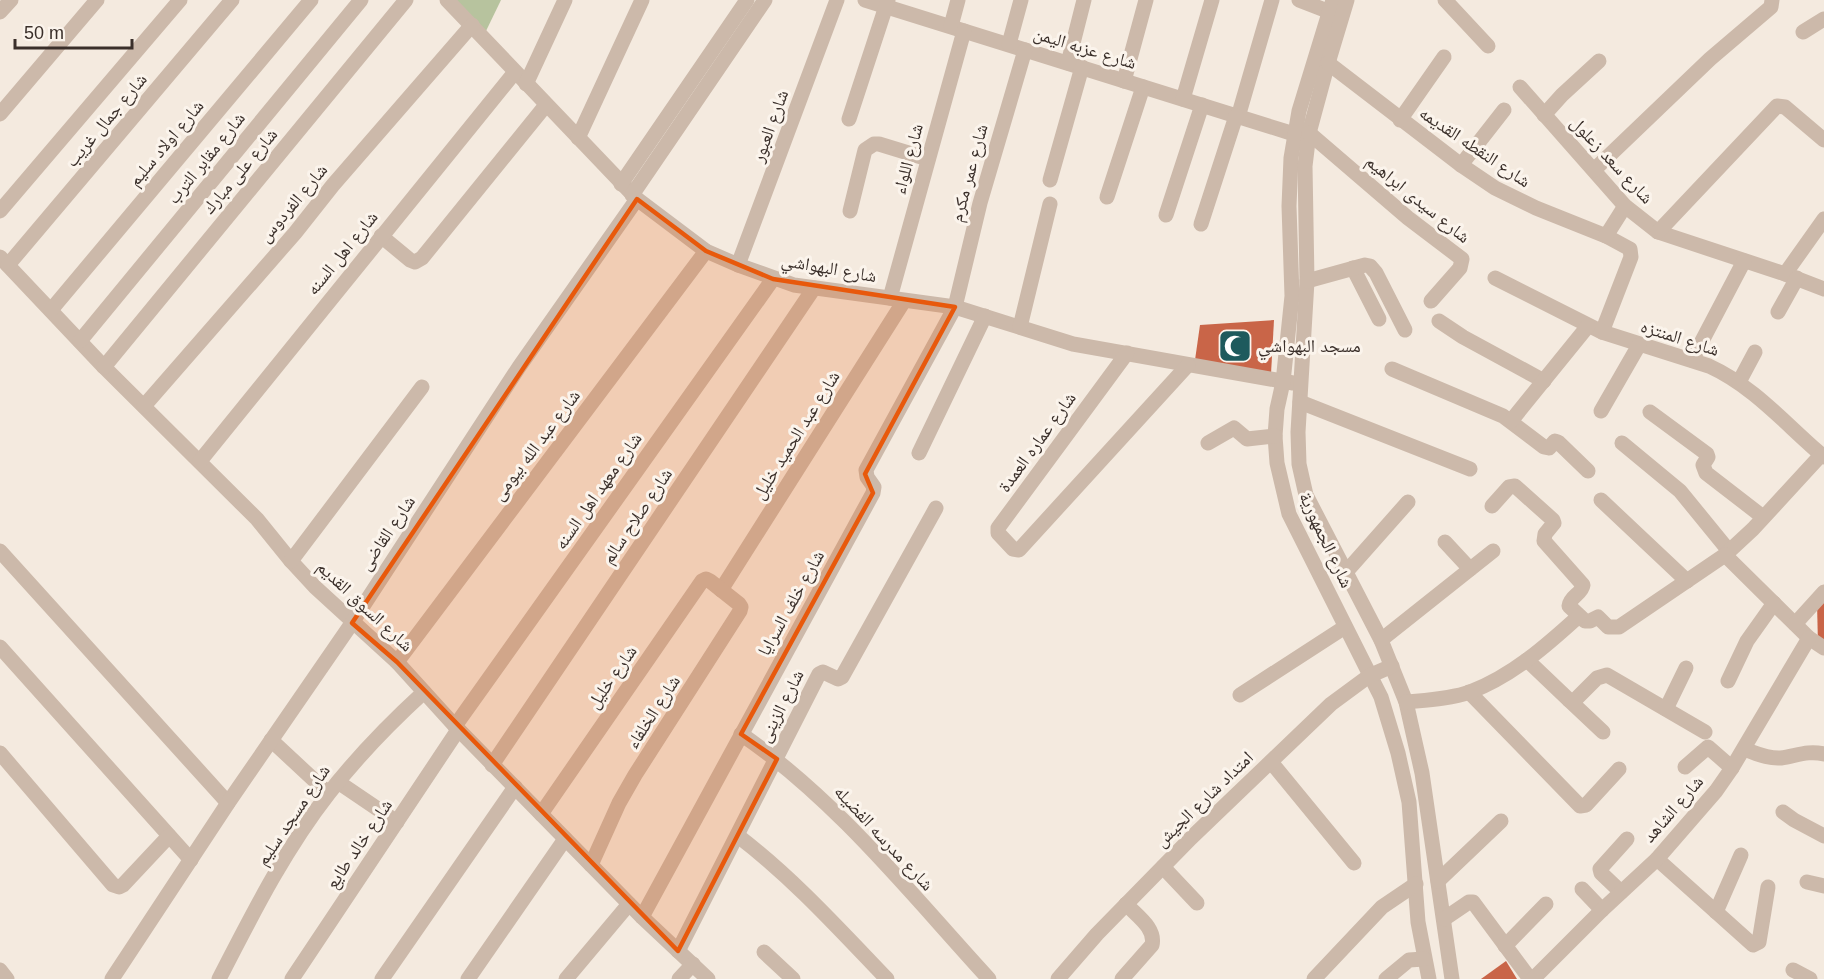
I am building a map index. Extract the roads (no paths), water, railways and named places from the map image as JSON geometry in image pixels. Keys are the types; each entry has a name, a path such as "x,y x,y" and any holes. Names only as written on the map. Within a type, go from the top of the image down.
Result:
{"street":[{"path":"0,12 11,0"},
{"path":"0,114 98,0"},
{"path":"0,211 180,0"},
{"name":"شارع جمال غريب","path":"4,261 232,0"},
{"name":"شارع اولاد سليم","path":"51,310 311,0"},
{"name":"شارع مقابر الترب","path":"80,341 361,0"},
{"name":"شارع على مبارك","path":"104,366 406,0"},
{"name":"شارع البهواشي","path":"447,0 635,197 706,251 774,279 814,288 955,307 1073,344 1302,384"},
{"path":"526,84 565,0"},
{"path":"579,138 642,0"},
{"path":"621,183 747,0"},
{"name":"شارع القاضى","path":"112,979 228,803 352,623 519,367 765,0"},
{"name":"شارع العبور","path":"738,265 837,0"},
{"name":"شارع عزبه اليمن","path":"865,0 887,3 957,29 1302,134"},
{"name":"شارع اللواء","path":"897,299 957,29 958,0"},
{"path":"1009,44 1020,0"},
{"path":"1050,180 1075,65 1084,0"},
{"path":"1124,81 1146,0"},
{"path":"1183,99 1212,0"},
{"path":"1201,224 1272,0"},
{"path":"1299,0 1331,6"},
{"name":"شارع الجمهورية","path":"1347,0 1328,63 1302,134 1289,182 1292,296 1283,382 1277,409 1275,436 1277,463 1289,514 1381,697 1398,753 1409,802 1418,922 1429,979"},
{"path":"1445,0 1488,46"},
{"path":"1594,170 1710,59 1771,7 1772,0"},
{"path":"849,119 887,3"},
{"name":"شارع الجمهورية","path":"1331,6 1299,111 1305,166 1307,280 1298,432 1299,464 1306,495 1381,640 1406,702 1422,773 1452,979"},
{"path":"1803,32 1824,19"},
{"name":"شارع الفردوس","path":"144,406 472,25"},
{"name":"شارع عمر مكرم","path":"955,307 980,203 1025,50"},
{"path":"1400,120 1444,57"},
{"path":"1544,115 1599,61"},
{"name":"شارع النقطه القديمه","path":"1328,63 1400,120 1495,188 1515,199 1627,246 1632,253 1595,329"},
{"name":"شارع اهل السنه","path":"200,461 515,72"},
{"path":"1107,197 1143,87"},
{"name":"شارع سعد زعلول","path":"1520,87 1625,206 1658,232 1824,289"},
{"path":"381,236 410,260 415,262 422,258 546,105"},
{"path":"1166,215 1202,105"},
{"path":"1658,232 1777,106 1785,107 1824,141"},
{"path":"1461,165 1504,110"},
{"name":"شارع سيدى ابراهيم","path":"1302,134 1462,259 1460,268 1431,301"},
{"path":"850,211 865,150 869,146 879,144 928,159"},
{"path":"1020,327 1050,204"},
{"path":"1606,236 1625,206"},
{"path":"1778,312 1791,276 1824,219"},
{"name":"شارع عبد الله بيومى","path":"397,663 706,251"},
{"name":"شارع السوق القديم","path":"4,261 104,366 257,519 291,561 352,623 397,663 492,765 642,917 708,979"},
{"path":"1692,360 1744,261"},
{"path":"1307,280 1365,265 1374,269 1405,330"},
{"path":"1353,268 1379,319"},
{"name":"شارع المنتزه","path":"1495,278 1595,329 1709,366 1739,382 1823,456"},
{"name":"شارع معهد اهل السنه","path":"456,728 774,279"},
{"name":"شارع صلاح سالم","path":"492,765 814,288"},
{"name":"شارع عبد الحميد خليل","path":"722,590 897,299"},
{"name":"شارع خلف السرايا","path":"642,917 873,493 874,487 867,477 867,470 955,307"},
{"path":"919,453 985,316"},
{"path":"1440,321 1462,337 1544,381"},
{"path":"1511,421 1544,381 1595,329"},
{"path":"1601,411 1639,345"},
{"path":"1739,382 1755,352"},
{"name":"شارع عماره العمدة","path":"1127,353 998,528 998,533 1013,549 1019,550 1188,365"},
{"path":"1392,369 1511,421 1544,447 1549,448 1556,441 1558,442 1588,471"},
{"path":"291,561 422,387"},
{"path":"1300,402 1470,470"},
{"path":"1650,412 1707,454 1708,457 1703,465 1706,473 1763,517"},
{"path":"1208,443 1234,428 1246,439 1275,436"},
{"path":"1622,443 1680,491 1727,553 1809,638 1824,648"},
{"path":"1492,506 1509,487 1515,486 1554,521 1544,538 1583,585 1569,606 1588,622 1596,617 1608,627 1619,627 1727,553 1823,456"},
{"path":"1601,500 1687,581"},
{"path":"1346,572 1408,502"},
{"name":"شارع الزينى","path":"678,951 819,674 823,672 838,679 842,677 936,508"},
{"path":"1445,542 1470,569"},
{"path":"0,551 228,803"},
{"path":"1381,640 1493,551"},
{"name":"شارع خليل","path":"541,814 702,582 706,579 710,580 722,590"},
{"name":"شارع الخلفاء","path":"591,865 619,803 740,611 740,603 722,590"},
{"path":"1795,624 1824,592"},
{"path":"1728,681 1747,640 1774,603"},
{"path":"1406,702 1439,699 1469,692 1509,672 1527,660 1579,616"},
{"path":"1239,695 1345,627"},
{"name":"شارع الشاهد","path":"1532,979 1657,859 1697,814 1732,768 1809,638"},
{"path":"0,647 191,860"},
{"path":"1527,660 1603,732"},
{"name":"امتداد شارع الجيش","path":"1058,979 1126,904 1331,704 1369,676 1392,666"},
{"path":"1666,709 1686,668"},
{"path":"1569,700 1575,700 1597,678 1607,675 1705,732"},
{"name":"شارع مسجد سليم","path":"219,979 260,900 333,788 382,732 424,692"},
{"path":"1469,692 1580,806 1586,805 1619,769"},
{"name":"شارع خالد طايع","path":"292,979 456,728"},
{"name":"شارع مدرسه الفضيله","path":"741,734 777,759 840,816 989,979"},
{"path":"271,740 333,788 396,822"},
{"path":"1685,767 1708,747 1732,768"},
{"path":"1744,749 1768,758 1783,758 1805,752 1824,753"},
{"path":"0,753 113,885 119,887 123,885 169,836"},
{"path":"1271,762 1354,863"},
{"path":"382,979 515,787"},
{"path":"1783,812 1824,836"},
{"path":"1438,881 1501,821"},
{"path":"738,836 800,889 887,979"},
{"path":"468,979 566,839"},
{"path":"1621,892 1601,873 1600,869 1627,839"},
{"path":"1716,912 1741,855"},
{"path":"1657,859 1749,943 1756,945 1759,942 1768,887"},
{"path":"1163,867 1197,903"},
{"path":"1808,882 1824,886"},
{"path":"1314,979 1382,907 1416,884"},
{"path":"1582,889 1602,910"},
{"path":"1444,919 1469,902 1473,902 1532,979"},
{"path":"566,979 629,904"},
{"path":"1122,979 1152,945 1154,938 1152,931 1126,904"},
{"path":"1505,946 1546,904"},
{"path":"764,952 793,979"},
{"path":"1386,979 1410,960 1424,959"},
{"path":"679,979 693,964"},
{"path":"0,970 7,979"},
{"path":"1793,970 1810,979"}],"place":[{"name":"مسجد البهواشي","path":"1235,346"}]}
